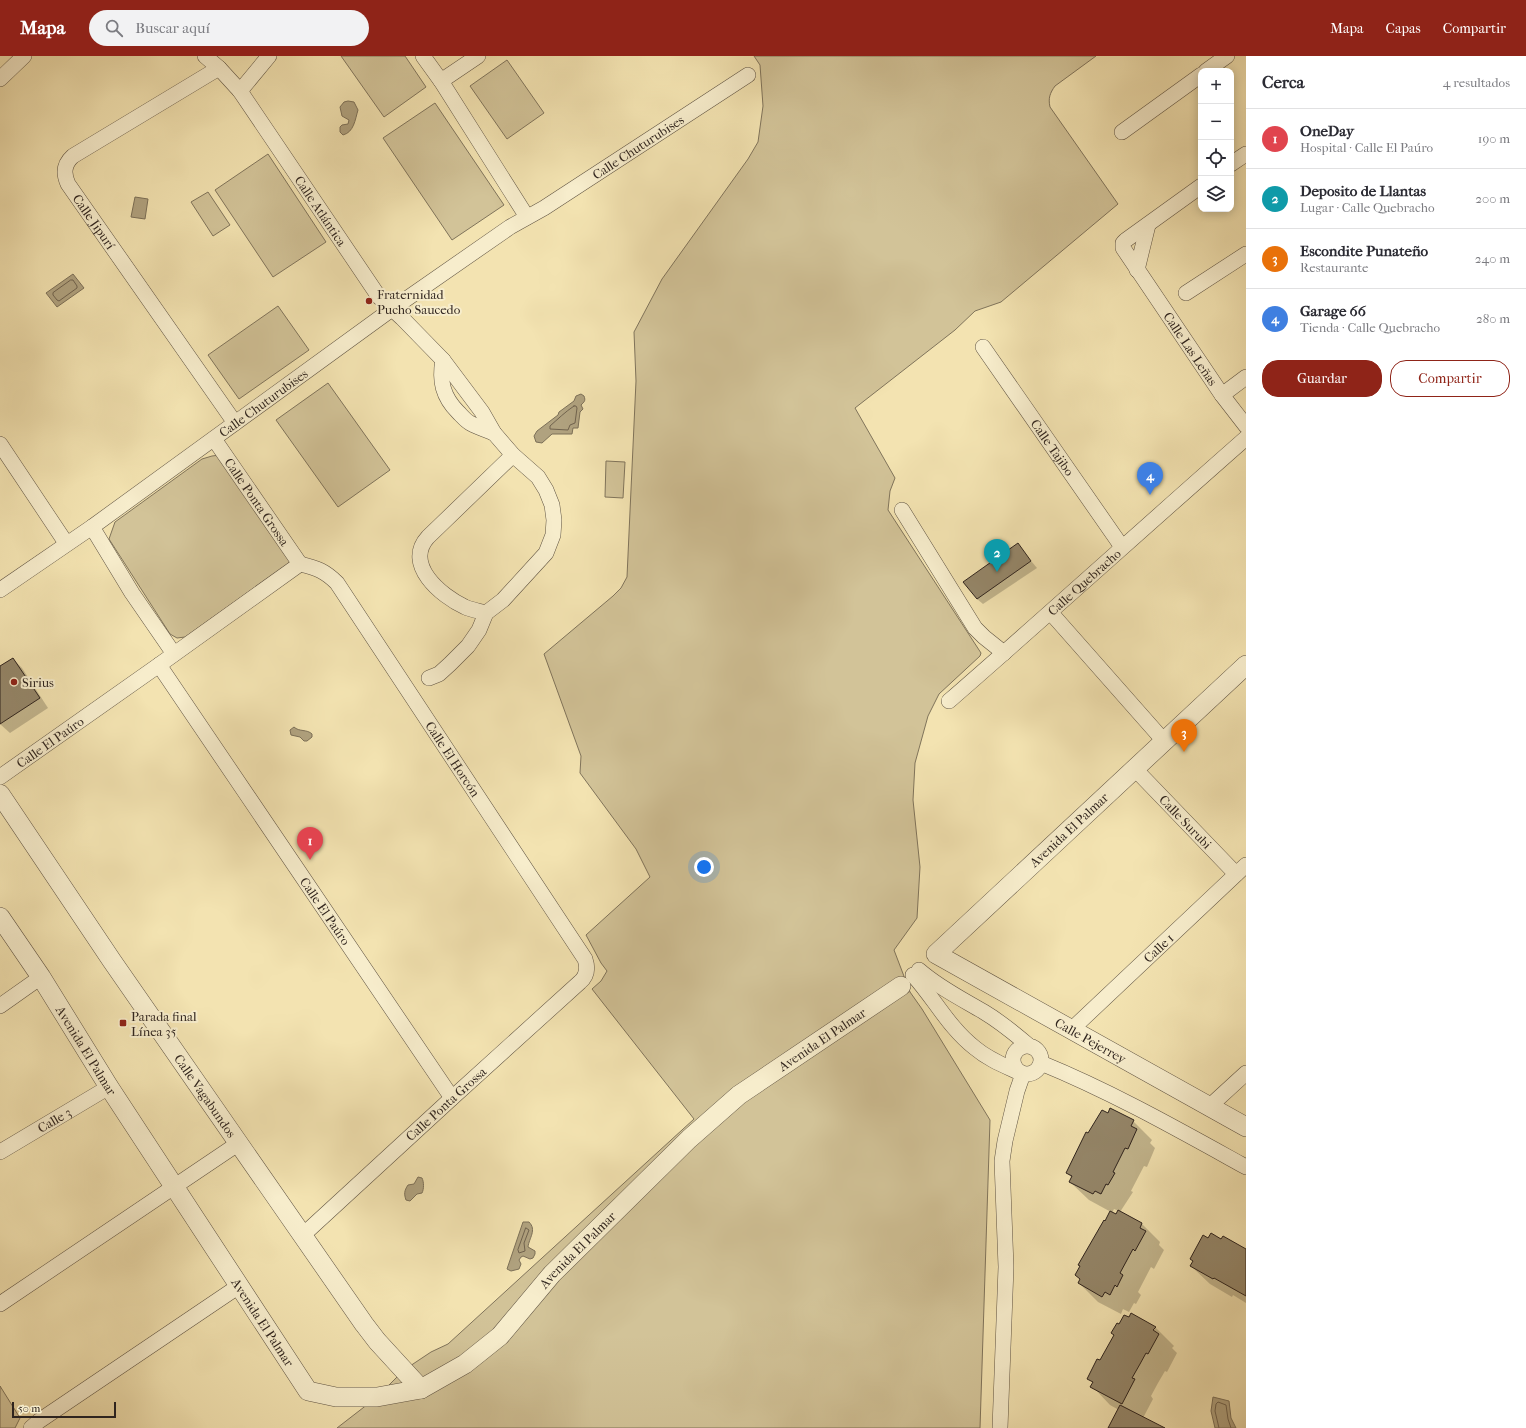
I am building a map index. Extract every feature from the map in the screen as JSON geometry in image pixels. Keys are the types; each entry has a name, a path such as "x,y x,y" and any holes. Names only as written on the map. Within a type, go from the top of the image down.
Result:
{"street":[{"path":"0,79 24,56"},
{"name":"Calle Atlántica","path":"205,56 219,68 240,91 379,297 443,360 482,412 494,433 513,455 538,477 546,490 552,505 554,520 553,535 546,553 503,600 486,613"},
{"path":"240,91 269,56"},
{"path":"423,56 441,81 527,217"},
{"path":"441,81 478,56"},
{"path":"1210,68 1227,56"},
{"name":"Calle Jipurí","path":"219,68 73,156 67,162 65,175 68,184 235,423"},
{"name":"Calle Chuturubises","path":"0,590 66,543 92,527 392,310 510,228 544,208 748,75"},
{"path":"1122,132 1198,77"},
{"path":"1234,162 1246,154"},
{"name":"Calle Las Leñas","path":"1198,188 1148,225 1137,270 1222,395 1246,426"},
{"path":"1186,293 1246,254"},
{"name":"Calle Tajibo","path":"983,347 1122,547"},
{"path":"443,360 441,378 446,396 452,406 468,423 494,433"},
{"path":"1222,395 1246,377"},
{"name":"Calle Quebracho","path":"1164,741 1051,613 1122,547 1246,438"},
{"name":"Calle Ponta Grossa","path":"214,439 300,564"},
{"path":"0,444 66,543"},
{"path":"429,678 439,674 468,646 479,630 486,613 466,607 443,593 429,579 420,563 419,552 421,546 428,537 513,455"},
{"path":"902,510 975,628 1004,653"},
{"path":"92,527 132,593 174,654"},
{"name":"Calle El Paúro","path":"0,777 300,564"},
{"name":"Calle El Horcón","path":"300,564 316,568 328,574 337,583 585,959 586,971"},
{"path":"949,701 1051,613"},
{"name":"Calle El Paúro","path":"159,665 452,1098"},
{"name":"Avenida El Palmar","path":"0,917 41,978 174,1187 308,1390 336,1397 376,1397 421,1389 465,1364 500,1336 552,1274 689,1139 739,1095 911,977 1246,665"},
{"name":"Calle Surubi","path":"1135,769 1241,869"},
{"name":"Calle Vagabundos","path":"0,794 112,961 377,1341 421,1389"},
{"name":"Calle 1","path":"1071,1030 1241,869"},
{"name":"Calle Pejerrey","path":"936,954 1246,1127"},
{"name":"Calle Ponta Grossa","path":"303,1235 580,982 586,971"},
{"path":"926,976 967,1003 985,1012 1016,1034 1028,1045 1037,1050 1041,1058 1041,1063 1038,1068 1029,1074 1021,1073 992,1060 974,1048 952,1026 911,977 926,976"},
{"path":"0,1006 41,978"},
{"path":"1021,1073 1014,1068 1012,1057 1018,1048 1028,1045"},
{"path":"1041,1063 1109,1093 1165,1121 1246,1167"},
{"path":"1000,1428 1006,1267 1002,1161 1005,1141 1021,1073"},
{"path":"1210,1106 1246,1073"},
{"name":"Calle 3","path":"0,1152 109,1087"},
{"path":"0,1304 239,1143"},
{"path":"31,1428 39,1421 239,1286"}],"shaded area":[{"path":"341,56 405,56 426,87 384,117"},
{"path":"754,56 1096,56 1055,86 1050,96 1049,104 1118,204 1001,302 975,311 955,330 855,408 895,478 890,491 888,510 981,653 980,656 939,694 928,716 915,763 913,800 920,867 917,918 894,950 910,992 990,1120 980,1428 337,1428 377,1397 404,1370 431,1352 448,1344 694,1119 592,989 601,981 607,971 586,935 650,877 636,849 580,773 581,756 544,654 613,596 621,588 627,577 636,381 634,332 662,279 748,159 758,142 763,106 760,65"},
{"path":"507,60 544,113 507,139 470,86"},
{"path":"435,103 504,205 452,240 383,138"},
{"path":"268,154 326,242 273,277 215,190"},
{"path":"208,192 230,225 213,236 191,202"},
{"path":"278,306 309,350 239,399 208,355"},
{"path":"328,383 390,470 338,507 276,420"},
{"path":"220,455 291,557 289,563 185,637 177,638 170,634 109,539 115,522 202,459"},
{"path":"606,461 625,462 623,498 605,497"},
{"path":"0,1386 20,1418 15,1428 0,1428"}],"water":[{"path":"344,102 354,102 358,110 352,128 343,135 340,132 340,127 348,124 349,120 342,116 340,107"},
{"path":"135,197 148,199 145,219 131,217"},
{"path":"73,274 84,288 57,307 46,293"},
{"path":"581,394 584,396 585,400 581,405 583,409 580,412 578,428 573,428 572,434 552,434 542,443 536,442 534,436 537,431 574,401 576,396"},
{"path":"294,727 298,730 310,732 312,737 307,741 304,741 300,737 291,735 290,730"},
{"path":"418,1177 422,1178 423,1181 422,1193 417,1194 410,1201 406,1200 405,1192 408,1185 414,1184"},
{"path":"523,1222 529,1222 531,1225 532,1231 528,1247 535,1251 535,1254 533,1258 530,1259 523,1256 521,1257 519,1260 521,1264 519,1269 511,1271 507,1269"},
{"path":"1213,1397 1229,1401 1231,1418 1236,1428 1215,1428 1211,1411"}],"building":[{"path":"1018,543 1031,561 977,599 963,582"},
{"name":"Sirius","path":"13,658 40,698 0,724 0,666"},
{"path":"1110,1108 1134,1120 1131,1126 1137,1129 1128,1149 1125,1148 1113,1172 1115,1173 1108,1185 1106,1184 1101,1194 1095,1191 1093,1194 1069,1182 1072,1176 1066,1173 1086,1132 1088,1133 1102,1110 1108,1113"},
{"path":"1118,1210 1142,1223 1140,1228 1146,1231 1135,1251 1133,1249 1120,1273 1123,1275 1117,1287 1115,1285 1110,1295 1105,1292 1102,1297 1078,1283 1080,1279 1075,1275 1080,1266 1078,1265 1104,1220 1105,1221 1110,1211 1116,1214"},
{"path":"1211,1233 1221,1239 1223,1236 1246,1249 1246,1296 1190,1266 1193,1261 1190,1259 1203,1235 1208,1238"},
{"path":"1131,1313 1156,1327 1153,1330 1159,1334 1132,1378 1135,1379 1122,1404 1090,1387 1093,1382 1087,1379 1097,1359 1100,1360 1114,1335 1111,1333 1117,1323 1119,1324 1124,1315 1129,1317"},
{"path":"1120,1405 1165,1428 1108,1428"}],"place":[{"name":"Fraternidad Pucho Saucedo","path":"369,301"},
{"name":"Garage 66","path":"1150,495"},
{"name":"Deposito de Llantas","path":"997,572"},
{"name":"Sirius","path":"14,682"},
{"name":"Escondite Punateño","path":"1184,752"},
{"name":"OneDay","path":"310,860"},
{"name":"Parada final Línea 35","path":"123,1023"}]}
